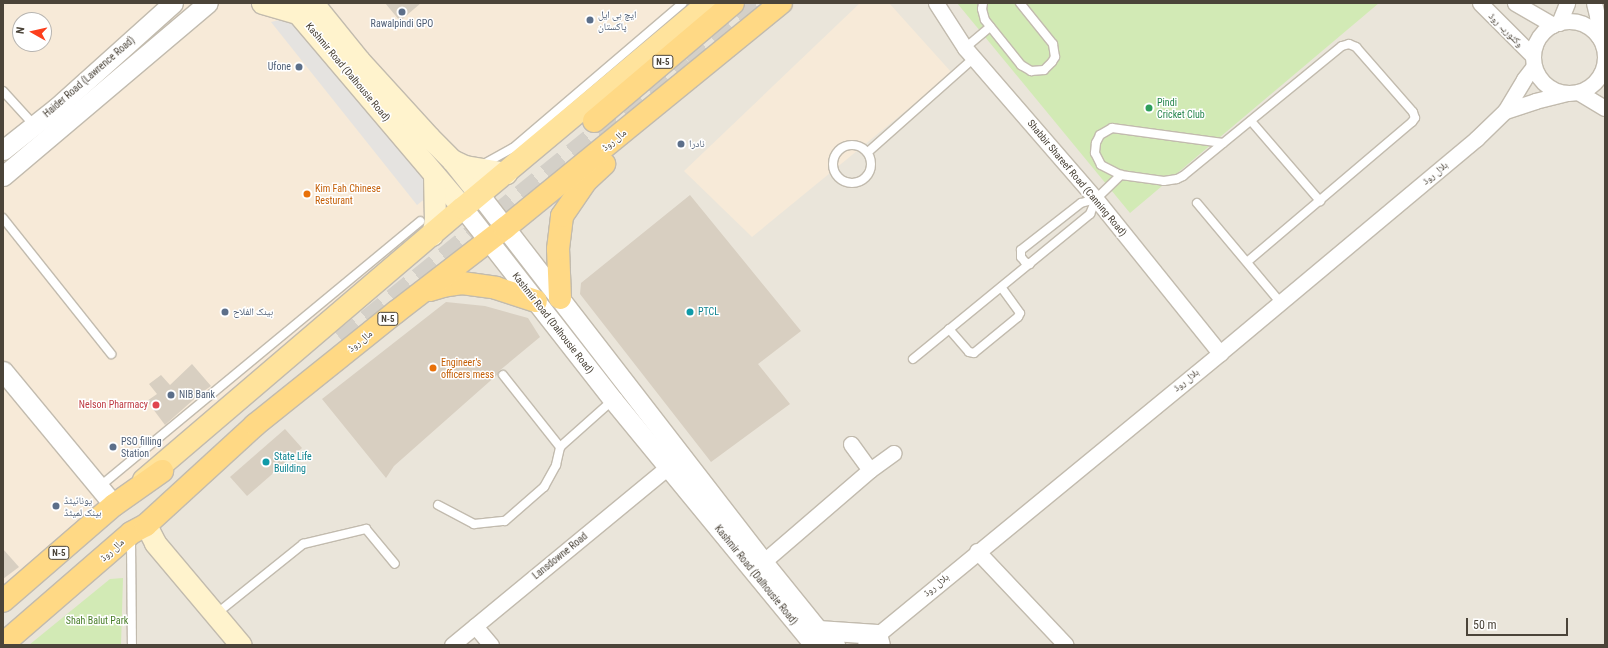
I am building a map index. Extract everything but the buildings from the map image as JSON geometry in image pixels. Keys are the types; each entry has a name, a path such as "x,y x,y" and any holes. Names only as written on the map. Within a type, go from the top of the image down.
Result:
{"highway":[{"name":"N-5","path":"594,121 733,3"},
{"name":"مال روڈ","path":"3,644 138,529 255,425 422,292 497,235 781,3"},
{"path":"560,298 558,249 562,216 586,181 623,145 648,113"},
{"path":"422,292 443,286 462,283 496,288 536,301"},
{"name":"N-5","path":"3,601 114,506 170,477 138,529"}],"main road":[{"path":"262,3 300,6"},
{"path":"426,228 471,201 708,3"},
{"name":"Kashmir Road (Dalhousie Road)","path":"300,6 360,60 429,137 452,160 471,201"},
{"name":"Kashmir Road (Dalhousie Road)","path":"300,6 434,175 471,201"},
{"path":"452,160 475,169 506,173"},
{"path":"114,506 435,221 434,175"},
{"path":"138,529 155,543 242,645"},
{"path":"138,529 226,645"}],"street":[{"name":"Haider Road (Lawrence Road)","path":"3,150 56,108 173,3"},
{"path":"3,176 208,3"},
{"name":"Shabbir Shareef Road (Canning Road)","path":"936,3 970,53 1096,199 1220,353"},
{"name":"وکٹوریہ روڈ","path":"1480,3 1534,61"},
{"path":"1515,3 1556,24"},
{"path":"1556,24 1567,3"},
{"path":"1572,93 1590,87 1602,78 1605,60 1594,3"},
{"path":"1602,42 1588,26 1574,22 1556,24 1542,33 1536,44 1534,61 1546,85 1572,93 1605,108"},
{"name":"ہلال روڈ","path":"874,641 977,551 1220,353 1476,139 1505,111 1534,61"},
{"name":"ہلال روڈ","path":"1505,111 1535,101 1572,93"},
{"name":"Kashmir Road (Dalhousie Road)","path":"471,201 497,235 536,301 668,467 816,637 835,645"},
{"name":"Kashmir Road (Dalhousie Road)","path":"497,235 560,298 763,562 816,637"},
{"path":"3,371 114,506"},
{"path":"851,444 870,470"},
{"path":"763,562 870,470 893,453"},
{"name":"Lansdowne Road","path":"452,645 668,467"},
{"path":"977,551 1066,645"},
{"path":"475,626 491,645"},
{"path":"816,637 874,641"}],"lane":[{"path":"475,169 512,148 683,3"},
{"path":"983,3 983,16 990,27 1027,70 1037,72 1047,68 1055,57 1053,44 1020,3"},
{"path":"868,152 970,53 990,27"},
{"path":"1223,143 1112,128 1100,135 1096,143 1095,153 1101,165 1121,175 1170,181 1183,176 1342,46 1349,44 1356,47 1413,112 1415,118 1247,262"},
{"path":"3,91 34,125"},
{"path":"1251,120 1320,201"},
{"path":"854,145 862,147 868,152 871,160 871,168 868,175 862,181 854,184 846,183 839,179 833,164 834,156 839,150 846,146 854,145"},
{"path":"913,359 1090,214 1096,199 1121,175"},
{"path":"1030,264 1021,258 1021,250 1081,203 1096,199"},
{"path":"1197,203 1280,302"},
{"path":"3,218 111,354"},
{"path":"99,487 426,228"},
{"path":"949,329 969,352 974,353 1018,317 1020,313 1001,287"},
{"path":"503,375 560,447"},
{"path":"438,505 474,524 505,521 544,487 556,465 560,447 614,400"},
{"path":"132,645 138,529"},
{"path":"216,614 303,544 366,529 395,564"}],"shaded area":[{"path":"3,3 1605,3 1605,645 3,645"},
{"path":"3,3 694,3 3,601"},
{"path":"860,3 889,3 952,73 752,237 684,171"},
{"path":"292,17 435,191 417,205 271,22"}],"green space":[{"name":"Pindi Cricket Club","path":"957,3 1379,3 1130,213"},
{"name":"Shah Balut Park","path":"123,578 121,645 29,645 110,579"}],"tunnel":[{"path":"342,341 688,61 765,3"}],"place":[{"name":"Rawalpindi GPO","path":"402,12"},
{"name":"ایچ بی ایل پاکستان","path":"590,20"},
{"name":"Ufone","path":"299,67"},
{"name":"Pindi Cricket Club","path":"1149,108"},
{"name":"نادرا","path":"681,144"},
{"name":"Kim Fah Chinese Resturant","path":"307,194"},
{"name":"بینک الفلاح","path":"225,312"},
{"name":"PTCL","path":"690,312"},
{"name":"Engineer's officers mess","path":"433,368"},
{"name":"NIB Bank","path":"171,395"},
{"name":"Nelson Pharmacy","path":"156,405"},
{"name":"PSO filling Station","path":"113,447"},
{"name":"State Life Building","path":"266,462"},
{"name":"یونائیٹڈ بینک لمیٹڈ","path":"56,506"}]}
